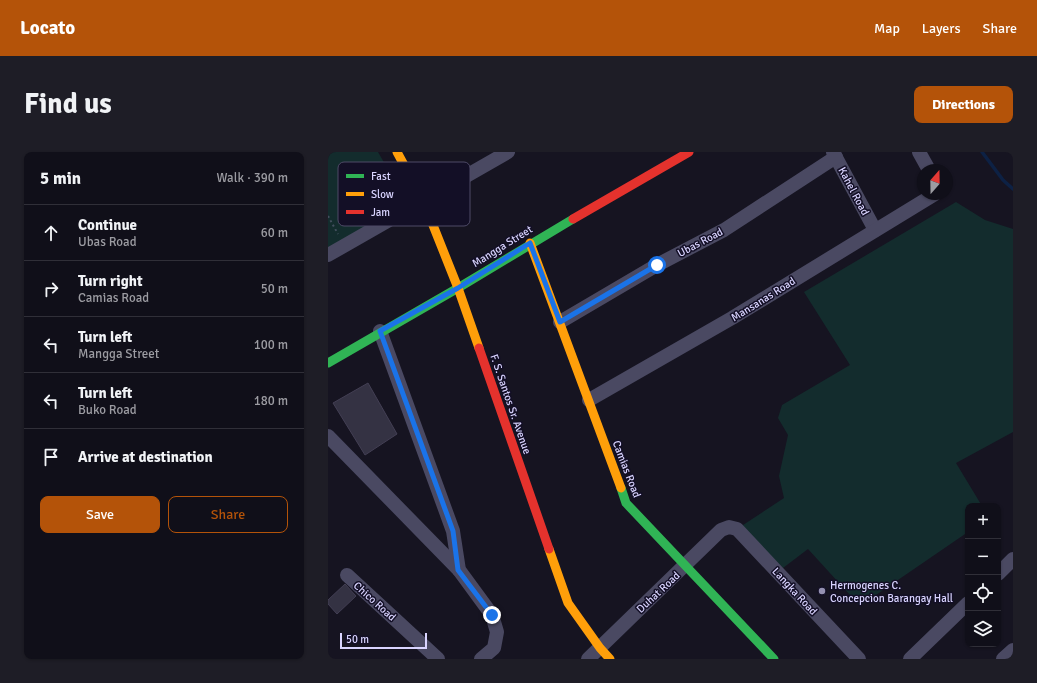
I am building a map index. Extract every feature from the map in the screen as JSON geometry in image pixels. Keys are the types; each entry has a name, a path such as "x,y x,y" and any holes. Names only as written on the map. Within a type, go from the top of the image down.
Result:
{"street":[{"name":"F. S. Santos Sr. Avenue","path":"397,152 402,162"},
{"path":"470,173 508,152"},
{"name":"Mangga Street","path":"328,363 380,331 458,288 530,243 689,152"},
{"path":"919,152 926,164"},
{"name":"Kahel Road","path":"834,154 875,230"},
{"name":"Ubas Road","path":"560,322 657,265 724,230 834,154"},
{"name":"Mansanas Road","path":"589,400 732,318 925,200"},
{"path":"328,255 378,226"},
{"name":"F. S. Santos Sr. Avenue","path":"433,226 458,288 568,603 600,648 610,659"},
{"name":"Camias Road","path":"530,243 626,503 774,659"},
{"path":"380,331 453,531 458,570"},
{"path":"328,436 458,570 492,615 497,632 494,648 482,659"},
{"name":"Duhat Road","path":"588,659 686,566 721,530 729,527"},
{"name":"Langka Road","path":"729,527 737,529 859,659"},
{"path":"1001,571 1013,559"},
{"name":"Chico Road","path":"347,575 438,659"},
{"path":"910,659 965,606"},
{"path":"1004,659 1013,650"}],"path":[{"path":"328,216 345,245"}],"green space":[{"path":"328,152 378,152 384,162 338,162 338,226 372,226 328,253"},
{"path":"956,202 985,220 1013,229 1013,432 956,463 980,503 965,503 965,534 860,606 808,549 783,568 740,527 784,498 779,476 788,435 778,418 782,405 850,365 804,292"}],"building":[{"path":"368,383 397,434 365,455 333,403"},
{"path":"345,584 356,596 337,614 328,604 328,600"}],"waterway":[{"path":"982,152 1003,180 1013,189"}],"traffic: fast":[{"path":"328,363 458,288 573,219"},
{"path":"621,488 626,503 774,659"}],"traffic: slow":[{"path":"397,152 402,162"},
{"path":"433,226 458,288 479,348"},
{"path":"530,243 621,488"},
{"path":"549,549 568,603 600,648 610,659"}],"traffic: jam":[{"path":"573,219 689,152"},
{"path":"479,348 549,549"}],"place":[{"name":"Hermogenes C. Concepcion Barangay Hall","path":"822,591"}],"route":[{"path":"492,615 458,570 453,531 380,331 458,288 530,243 560,322 657,265"}]}
